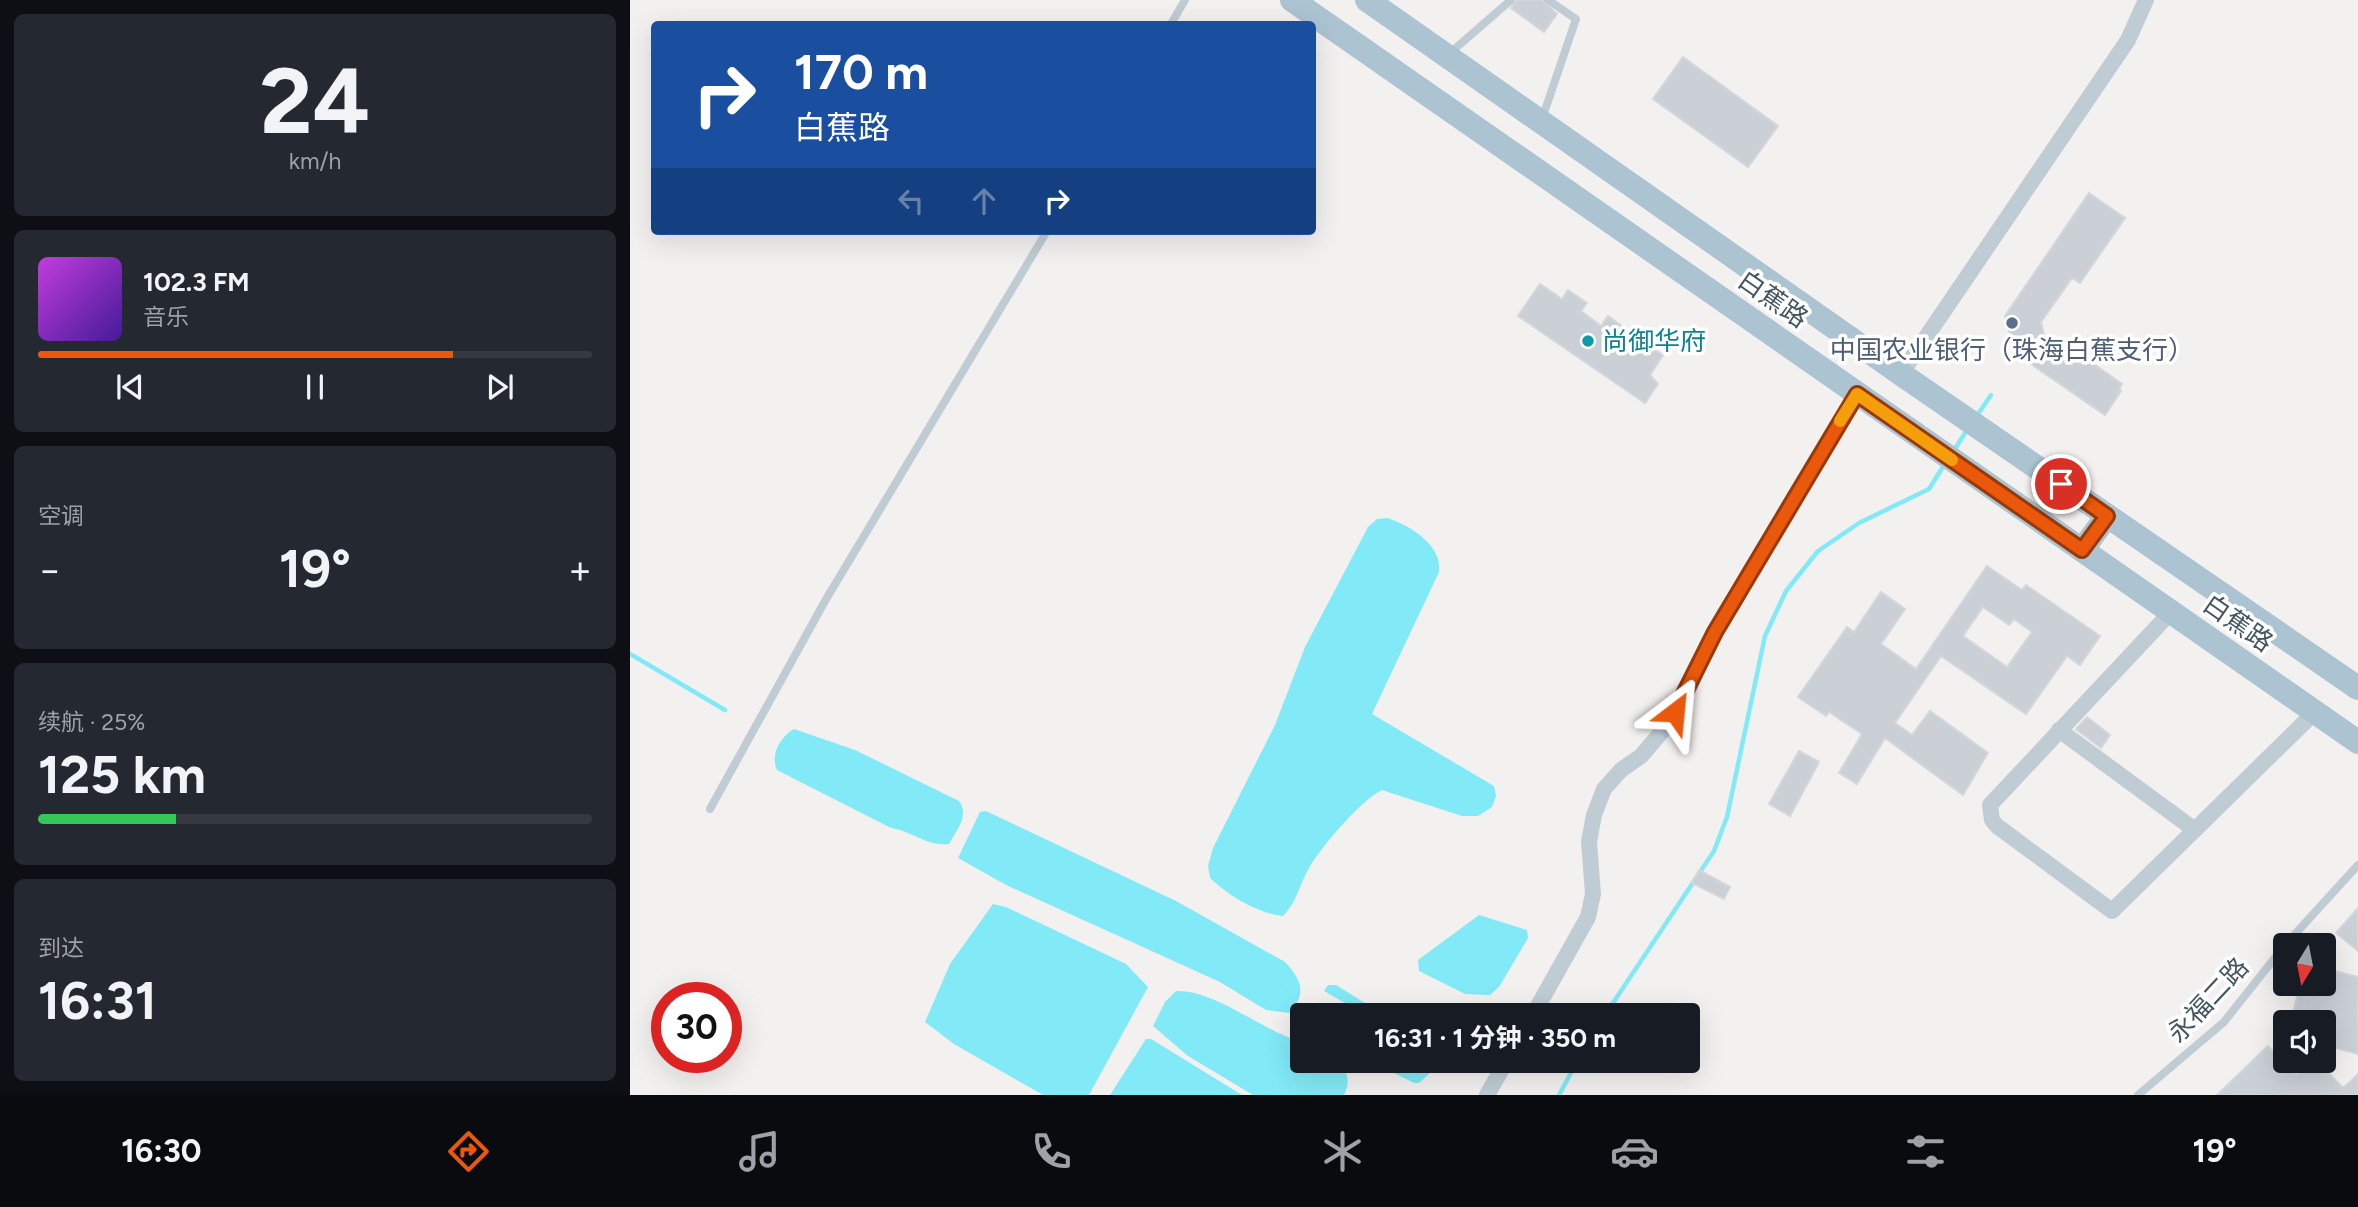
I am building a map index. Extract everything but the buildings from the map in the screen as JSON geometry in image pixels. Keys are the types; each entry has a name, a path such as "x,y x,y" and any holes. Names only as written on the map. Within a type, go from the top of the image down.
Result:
{"main road":[{"name":"白蕉路","path":"1292,0 2358,742"},
{"name":"白蕉路","path":"1367,0 1901,374 2358,688"},
{"path":"2082,550 2107,516"}],"street":[{"path":"1901,374 2128,40 2146,0"},
{"path":"1539,1003 1588,917 1593,894 1589,842 1594,815 1604,789 1621,770 1641,756 1678,707 1715,632 1857,394"},
{"path":"2171,612 1994,798 1990,812 1997,826 2112,911 2315,712"},
{"path":"2059,730 2195,830"},
{"path":"1487,1095 1500,1073"}],"lane":[{"path":"1173,21 1185,0"},
{"path":"1447,56 1511,0"},
{"path":"1541,122 1576,19 1548,0"},
{"path":"710,809 825,601 1045,235"},
{"name":"永福二路","path":"2138,1095 2224,1022 2286,945 2358,864"}],"water":[{"path":"1387,518 1415,531 1430,545 1439,563 1439,572 1372,714 1494,786 1496,796 1492,807 1478,816 1462,816 1382,790 1353,814 1323,848 1309,868 1292,905 1283,916 1263,911 1235,897 1210,878 1208,866 1213,848 1275,725 1305,647 1368,527 1377,519"},
{"path":"794,729 855,750 959,801 963,817 949,844 934,843 891,828 777,770 775,758 778,747 784,737"},
{"path":"986,811 1176,901 1285,962 1300,987 1296,1003 1290,1003 1289,1013 1266,1010 1220,982 1008,886 958,858 980,812"},
{"path":"993,904 1006,907 1126,964 1148,987 1089,1095 1043,1095 954,1044 925,1022 950,964"},
{"path":"1479,915 1527,930 1528,938 1499,987 1490,995 1465,994 1419,971 1418,960"},
{"path":"1328,985 1336,985 1365,1003 1345,1003 1324,991"},
{"path":"1176,991 1192,992 1223,1004 1290,1038 1290,1073 1345,1073 1347,1085 1344,1095 1253,1095 1188,1056 1153,1026 1165,1002"},
{"path":"1146,1039 1151,1039 1242,1095 1110,1095"},
{"path":"1394,1073 1430,1073 1419,1083"}],"waterway":[{"path":"1976,417 1991,395"},
{"path":"1953,452 1967,430"},
{"path":"1613,1003 1714,851 1727,817 1765,636 1786,591 1818,551 1859,523 1929,489 1944,465"},
{"path":"630,654 725,710"},
{"path":"1559,1095 1571,1073"}],"slow traffic":[{"path":"1840,421 1857,394 1952,460"}],"place":[{"name":"中国农业银行（珠海白蕉支行）","path":"2012,323"},
{"name":"尚御华府","path":"1588,341"}],"route":[{"path":"1675,712 1715,632 1857,394 2082,550 2107,516 2061,484"}]}
